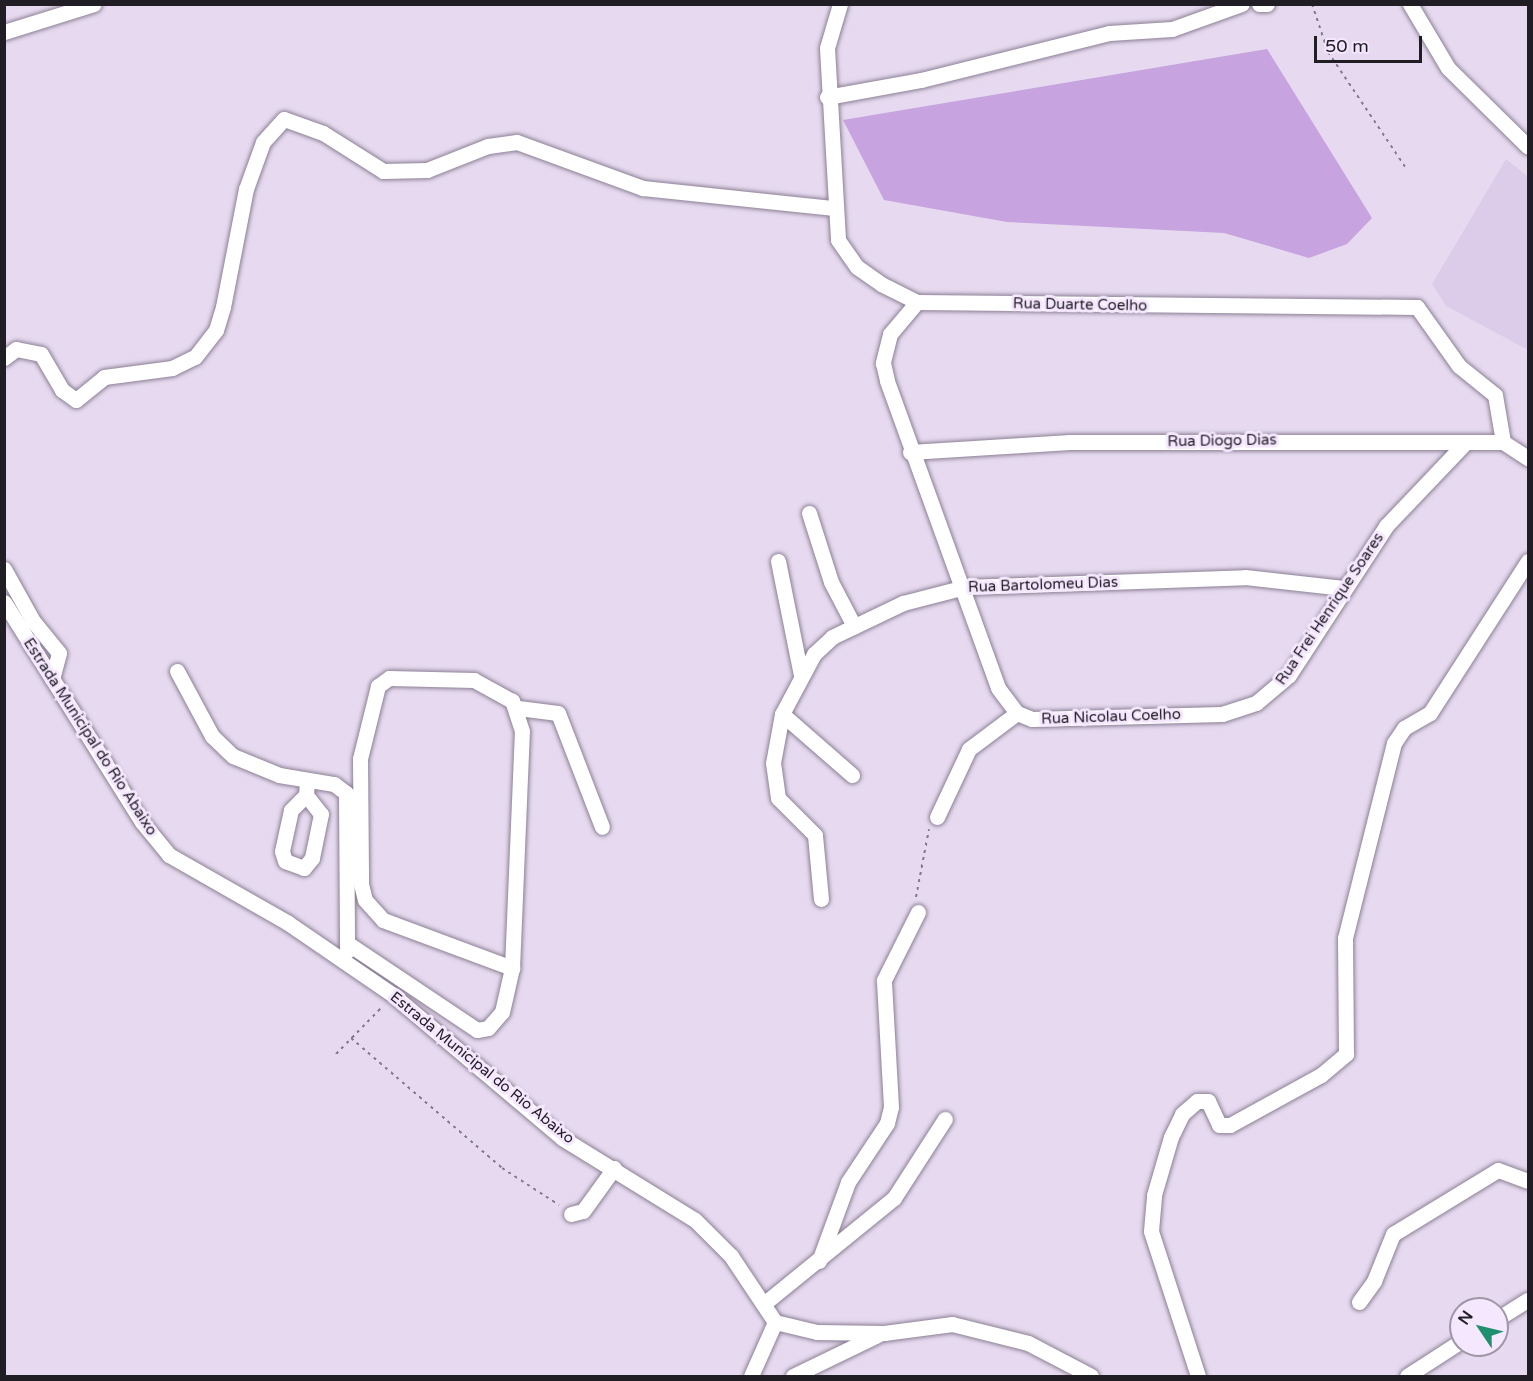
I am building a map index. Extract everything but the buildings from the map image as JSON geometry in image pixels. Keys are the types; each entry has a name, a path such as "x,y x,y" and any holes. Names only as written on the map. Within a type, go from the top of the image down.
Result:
{"street":[{"path":"4,32 94,4"},
{"name":"Rua Duarte Coelho","path":"840,4 827,48 827,97 834,208 843,252 881,284 917,302 1417,307 1459,366 1495,395 1503,442"},
{"path":"827,97 921,80 1109,33 1172,29 1242,4"},
{"path":"1258,4 1267,4"},
{"path":"1410,4 1456,77 1528,147"},
{"path":"4,358 16,349 41,354 62,390 76,400 104,376 172,368 195,357 216,330 223,307 246,189 264,142 284,118 323,133 383,171 427,170 488,146 518,142 643,188 834,208"},
{"path":"917,302 890,334 883,363 910,452 965,587 998,688 1017,713 969,749 937,817"},
{"name":"Rua Diogo Dias","path":"910,452 1059,442 1503,442"},
{"path":"1503,442 1528,458"},
{"name":"Rua Frei Henrique Soares","path":"1238,712 1273,692 1289,675 1342,588 1386,526 1465,443"},
{"path":"809,513 831,582 854,626"},
{"path":"778,561 801,675"},
{"path":"1198,1377 1152,1238 1153,1204 1166,1154 1182,1114 1197,1101 1208,1101 1219,1125 1230,1125 1321,1075 1346,1054 1344,956 1350,912 1388,764 1404,728 1430,713 1528,561"},
{"path":"4,569 33,621 59,654 52,679"},
{"name":"Rua Bartolomeu Dias","path":"821,899 815,836 778,798 774,781 782,714 801,675 832,638 903,603 965,587 1245,577 1342,588"},
{"name":"Estrada Municipal do Rio Abaixo","path":"4,602 142,822 169,855 347,963 393,995 562,1138 614,1167 695,1220 766,1302 775,1322"},
{"path":"177,671 212,736 233,756 253,767 307,787 334,784 346,793 347,963"},
{"path":"347,943 477,1030 497,1020 512,968 522,732 518,708 504,692 474,680 389,678 371,702 358,780 361,885 372,909 398,926 512,968"},
{"path":"518,708 558,713 602,827"},
{"name":"Rua Nicolau Coelho","path":"1017,713 1047,719 1238,712"},
{"path":"782,714 852,775"},
{"path":"819,1261 848,1182 887,1123 884,980 918,912"},
{"path":"766,1302 894,1198 945,1119"},
{"path":"572,1214 583,1210 614,1167"},
{"path":"1359,1302 1374,1281 1393,1234 1498,1170 1528,1181"},
{"path":"1509,1312 1528,1300"},
{"path":"755,1373 775,1322 817,1332 884,1333 952,1324 1028,1343 1091,1377"},
{"path":"817,1332 826,1359"},
{"path":"794,1377 826,1359 884,1333"},
{"path":"1407,1377 1449,1349"}],"path":[{"path":"1312,4 1328,52 1406,168"},
{"path":"918,912 924,844 937,817"},
{"path":"336,1054 393,995"},
{"path":"351,1038 502,1168 572,1214"}],"shaded area":[{"path":"1267,49 1372,218 1347,244 1309,258 1224,233 1007,222 884,200 843,120"},
{"path":"1506,159 1528,177 1528,350 1446,306 1432,284"}]}
